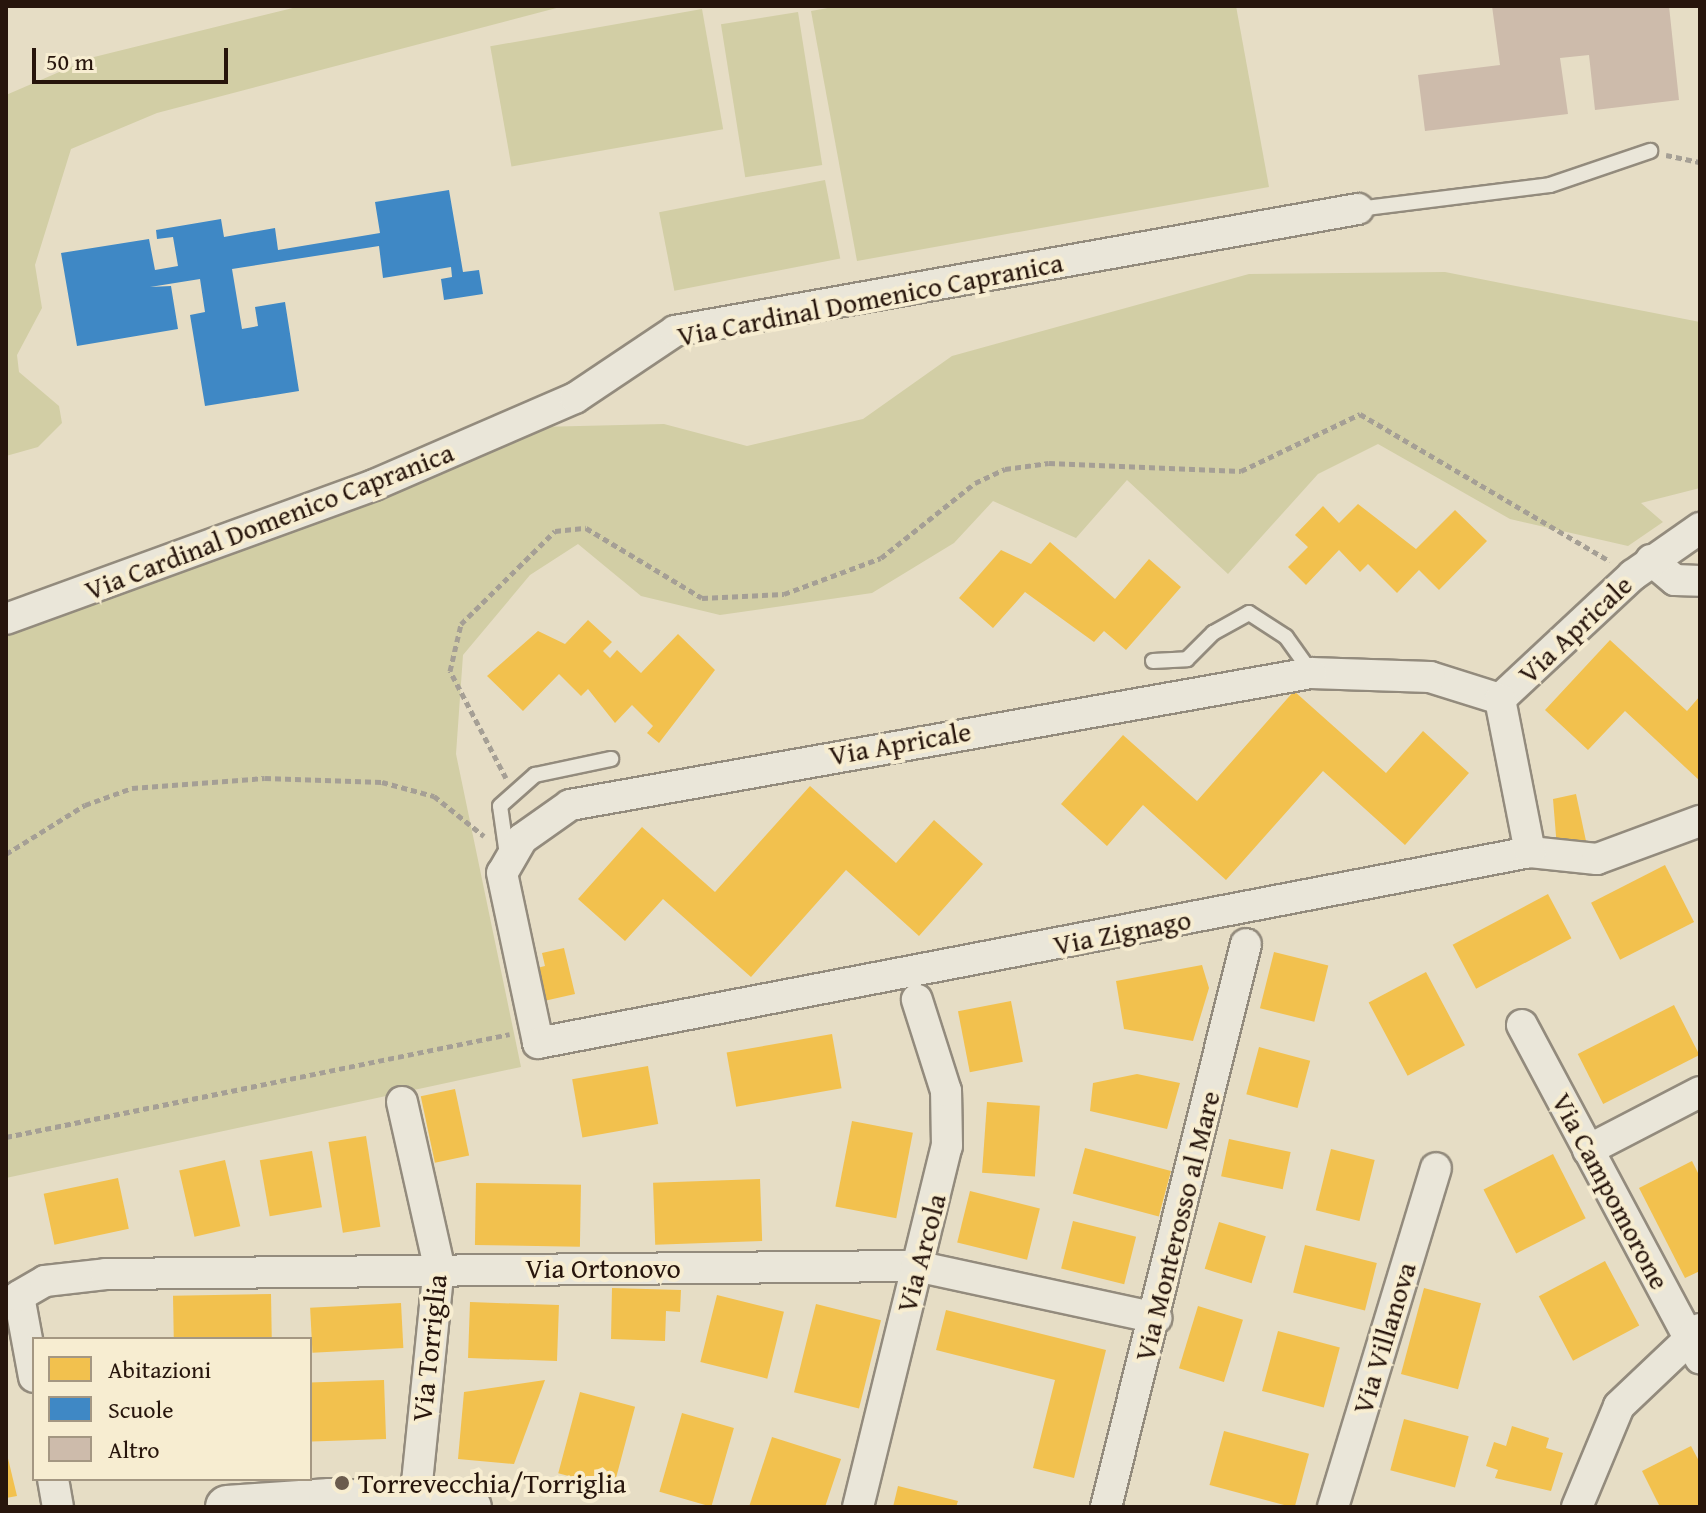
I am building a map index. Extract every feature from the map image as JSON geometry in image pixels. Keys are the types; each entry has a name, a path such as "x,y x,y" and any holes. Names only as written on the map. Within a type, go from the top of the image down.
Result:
{"main road":[{"path":"227,1507 415,1503 470,1507"}],"street":[{"name":"Via Cardinal Domenico Capranica","path":"6,619 403,473 575,398 675,331 1358,209"},
{"name":"Via Apricale","path":"1500,699 1642,567 1700,528"},
{"name":"Via Apricale","path":"1642,567 1675,580 1700,581"},
{"name":"Via Apricale","path":"507,855 542,821 589,799 1311,673 1430,677 1500,699"},
{"name":"Via Apricale","path":"1500,699 1530,852"},
{"name":"Via Zignago","path":"536,1036 1530,852 1597,859 1700,821"},
{"path":"507,855 502,888 536,1036"},
{"name":"Via Monterosso al Mare","path":"1106,1507 1156,1318 1246,944"},
{"name":"Via Arcola","path":"858,1507 949,1115 917,1000"},
{"name":"Via Campomorone","path":"1522,1025 1588,1150 1696,1340"},
{"path":"1588,1150 1700,1092"},
{"name":"Via Torriglia","path":"402,1102 439,1266 415,1503"},
{"name":"Via Villanova","path":"1333,1507 1436,1168"},
{"name":"Via Ortonovo","path":"32,1366 19,1296 45,1281 439,1266 916,1266 1156,1318"},
{"path":"1577,1507 1619,1406 1696,1340"},
{"path":"53,1481 58,1507"}],"lane":[{"path":"1358,209 1550,185 1650,151"},
{"path":"1153,661 1187,659 1213,633 1249,613 1286,637 1311,673"},
{"path":"507,855 500,806 513,794 535,775 611,759"}],"path":[{"path":"1650,151 1700,162"},
{"path":"513,794 450,671 461,624 555,531 586,528 702,598 784,594 881,558 975,483 1005,469 1049,463 1241,471 1360,414 1642,567"},
{"path":"6,854 85,805 132,788 265,778 382,782 434,796 507,855"},
{"path":"6,1137 536,1036"}],"shaded area":[{"path":"301,6 564,6 157,113 71,149 35,265 42,308 17,355 19,372 59,406 62,423 38,447 6,456 6,95 94,57"},
{"path":"839,6 1236,6 1269,187 857,261 811,11"},
{"path":"702,9 723,129 511,166 490,46"},
{"path":"798,12 822,165 745,177 721,24"},
{"path":"825,180 840,259 674,291 659,212"},
{"path":"1445,272 1700,322 1700,488 1641,503 1663,522 1628,546 1510,519 1378,444 1318,474 1228,574 1127,480 1076,538 993,501 954,543 872,593 720,615 641,596 578,544 530,575 463,655 456,754 521,1067 6,1178 6,633 537,427 664,424 747,446 863,419 952,356 1249,274"}],"building: Abitazioni":[{"path":"1358,504 1416,549 1455,510 1487,541 1439,590 1419,570 1397,593 1368,564 1360,572 1339,550 1306,585 1288,567 1308,547 1295,535 1323,506 1339,523"},
{"path":"1050,542 1115,599 1149,559 1181,587 1126,650 1104,631 1094,642 1025,592 993,628 959,598 1001,550 1031,564"},
{"path":"588,620 612,642 603,651 610,658 617,650 641,673 678,634 715,670 659,743 647,733 653,726 632,705 615,723 588,689 581,696 559,674 523,711 487,676 538,631 565,644"},
{"path":"1610,640 1687,711 1700,696 1700,781 1625,711 1588,750 1545,710"},
{"path":"1294,691 1386,773 1423,731 1469,773 1405,845 1323,771 1226,880 1143,805 1107,846 1061,804 1123,735 1197,801"},
{"path":"810,786 896,863 934,820 983,864 919,936 846,870 751,977 663,899 625,941 578,899 642,827 715,892"},
{"path":"1576,794 1586,841 1557,848 1553,799"},
{"path":"1665,865 1694,922 1620,960 1591,903"},
{"path":"1548,894 1571,938 1476,989 1453,945"},
{"path":"564,948 575,994 544,1001 537,968 545,966 542,953"},
{"path":"1274,952 1328,966 1314,1022 1260,1008"},
{"path":"1202,965 1209,988 1193,1041 1124,1029 1116,981"},
{"path":"1426,972 1465,1045 1408,1076 1369,1003"},
{"path":"1011,1001 1023,1062 970,1072 958,1011"},
{"path":"1674,1005 1699,1055 1603,1104 1578,1054"},
{"path":"832,1034 842,1088 736,1107 727,1053"},
{"path":"1259,1047 1310,1061 1298,1108 1246,1094"},
{"path":"648,1066 658,1124 582,1137 572,1079"},
{"path":"1137,1074 1180,1083 1167,1129 1090,1111 1093,1083"},
{"path":"455,1089 469,1156 435,1163 421,1096"},
{"path":"987,1102 1040,1106 1035,1177 982,1173"},
{"path":"852,1121 913,1133 896,1218 835,1206"},
{"path":"366,1136 380,1227 343,1233 328,1142"},
{"path":"1229,1139 1291,1152 1283,1189 1221,1176"},
{"path":"1085,1148 1171,1171 1159,1216 1073,1193"},
{"path":"1331,1149 1375,1160 1359,1221 1316,1210"},
{"path":"312,1151 322,1207 270,1216 260,1160"},
{"path":"1553,1154 1586,1218 1516,1254 1484,1189"},
{"path":"225,1160 240,1226 195,1237 179,1171"},
{"path":"1692,1161 1700,1177 1700,1271 1685,1278 1639,1188"},
{"path":"118,1178 129,1229 54,1245 44,1194"},
{"path":"760,1179 762,1241 655,1245 653,1183"},
{"path":"476,1183 581,1185 580,1247 475,1245"},
{"path":"970,1191 1040,1208 1027,1260 957,1242"},
{"path":"1073,1221 1136,1237 1124,1284 1061,1269"},
{"path":"1219,1222 1266,1236 1252,1283 1205,1269"},
{"path":"1305,1245 1377,1263 1365,1310 1293,1293"},
{"path":"1605,1261 1639,1325 1573,1361 1539,1296"},
{"path":"612,1288 681,1290 680,1312 666,1311 665,1341 611,1339"},
{"path":"1424,1288 1481,1303 1458,1389 1401,1374"},
{"path":"271,1294 272,1337 174,1337 173,1296"},
{"path":"717,1295 784,1312 767,1379 700,1362"},
{"path":"470,1302 559,1305 557,1361 468,1358"},
{"path":"401,1303 403,1348 312,1353 310,1308"},
{"path":"816,1304 881,1320 859,1409 794,1392"},
{"path":"1198,1306 1243,1320 1224,1382 1179,1368"},
{"path":"946,1310 1106,1350 1074,1478 1033,1468 1055,1380 936,1350"},
{"path":"1278,1331 1340,1348 1324,1407 1262,1391"},
{"path":"384,1380 386,1439 312,1442 312,1383"},
{"path":"545,1380 514,1464 458,1459 464,1392"},
{"path":"580,1392 635,1407 613,1488 558,1473"},
{"path":"682,1413 734,1428 711,1507 659,1492"},
{"path":"1404,1419 1469,1436 1455,1488 1390,1470"},
{"path":"1512,1426 1549,1438 1546,1448 1563,1453 1551,1491 1495,1478 1498,1470 1486,1466 1494,1442 1506,1446"},
{"path":"1224,1431 1309,1454 1295,1507 1210,1485"},
{"path":"772,1437 841,1459 825,1507 749,1507"},
{"path":"1691,1446 1700,1463 1700,1507 1660,1507 1642,1471"},
{"path":"6,1450 17,1496 6,1498"},
{"path":"898,1486 958,1501 956,1507 893,1507"}],"building: Scuole":[{"path":"449,190 463,272 479,270 483,294 444,300 441,279 452,277 451,267 383,278 379,246 232,269 242,329 258,326 255,307 285,302 299,391 205,406 190,315 205,312 200,279 150,287 171,286 178,329 77,346 61,253 149,239 155,270 178,266 173,237 157,239 156,230 221,219 224,237 275,228 278,250 380,233 375,202"}],"building: Altro":[{"path":"1492,6 1669,6 1679,100 1595,110 1589,55 1560,58 1568,114 1425,131 1418,75 1500,65"}],"place":[{"name":"Torrevecchia/Torriglia","path":"342,1483"}]}
